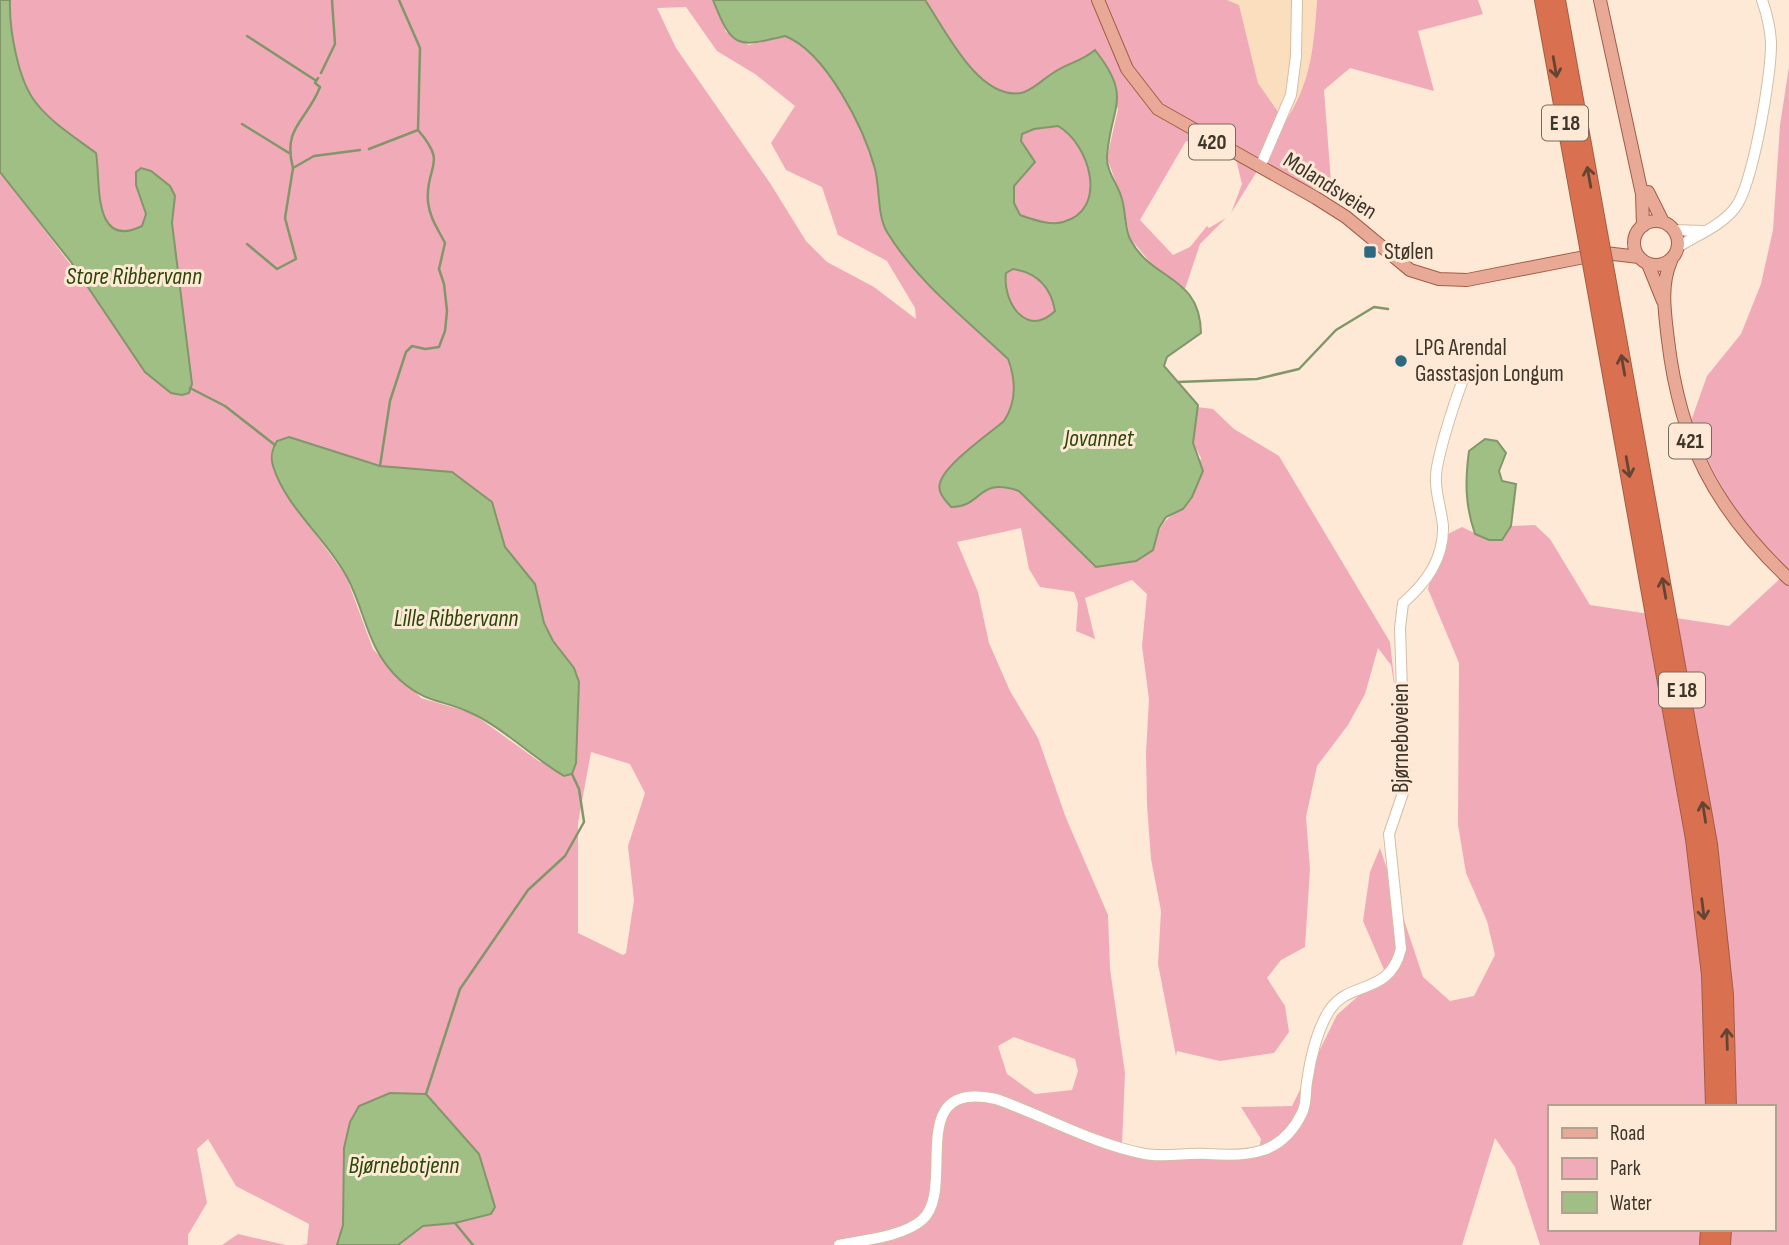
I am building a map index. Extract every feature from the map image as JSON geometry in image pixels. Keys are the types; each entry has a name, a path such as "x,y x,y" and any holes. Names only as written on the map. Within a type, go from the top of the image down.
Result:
{"highway":[{"name":"E 18","path":"1543,0 1598,248"},
{"name":"E 18","path":"1557,0 1598,248 1600,279 1696,853 1710,975 1714,1105"},
{"name":"E 18","path":"1600,279 1709,844 1725,995 1728,1105"}],"main road":[{"name":"Molandsveien","path":"1098,0 1114,42 1148,100 1172,119 1346,217 1402,264 1430,277 1467,280 1635,238"},
{"path":"1601,0 1642,194 1643,226"},
{"path":"1606,0 1648,192 1678,247"},
{"path":"1635,238 1643,226 1654,221 1668,226"},
{"name":"421","path":"1635,238 1663,301 1675,390 1693,451 1732,517 1789,579"},
{"name":"421","path":"1663,301 1671,261 1678,247"},
{"name":"Molandsveien","path":"1598,248 1643,261"},
{"path":"1643,261 1660,266 1671,261"}],"street":[{"path":"1261,167 1291,95 1296,56 1297,0"},
{"path":"1678,247 1731,213 1747,185 1770,64 1770,27 1762,0"},
{"path":"1668,226 1703,231"},
{"name":"Bjørneboveien","path":"839,1245 905,1229 922,1220 933,1198 936,1145 942,1117 952,1102 961,1097 996,1099 1106,1143 1163,1157 1205,1153 1227,1157 1247,1156 1267,1149 1288,1135 1303,1113 1310,1066 1330,1009 1349,995 1389,976 1398,964 1401,949 1389,834 1405,787 1400,628 1403,603 1426,583 1436,562 1443,527 1436,488 1437,468 1465,374"}],"shaded area":[{"path":"1227,0 1317,0 1314,45 1301,98 1285,123 1258,83 1239,5"}],"green space":[{"path":"10,0 713,0 726,32 749,45 785,36 800,45 829,74 852,113 870,152 887,232 928,284 1007,359 1013,383 1011,406 1004,421 958,458 944,474 939,489 950,507 960,507 993,488 1009,488 1019,491 1084,556 1153,550 1162,525 1183,509 1201,458 1193,443 1197,407 1213,409 1234,429 1279,456 1390,642 1396,696 1391,665 1378,648 1365,694 1348,725 1317,766 1306,817 1310,869 1305,947 1281,960 1267,978 1285,1006 1289,1032 1274,1053 1220,1061 1177,1051 1176,1056 1158,964 1161,911 1151,859 1147,805 1149,699 1142,646 1147,594 1132,580 1085,598 1095,639 1076,631 1078,603 1074,592 1040,587 1029,569 1021,528 957,542 978,592 989,643 1010,691 1038,738 1066,818 1108,915 1110,969 1125,1073 1122,1145 1157,1156 1258,1153 1261,1139 1241,1107 1292,1106 1337,1015 1385,972 1363,921 1370,872 1380,848 1423,977 1450,1001 1474,996 1495,955 1487,921 1466,873 1458,825 1459,663 1428,589 1440,538 1462,527 1489,540 1502,540 1511,526 1535,525 1550,539 1590,605 1729,626 1783,576 1731,502 1709,463 1691,421 1707,376 1741,334 1761,284 1773,230 1780,125 1789,67 1789,1245 1540,1245 1515,1167 1495,1138 1462,1245 398,1245 423,1226 454,1223 491,1214 495,1207 479,1154 457,1132 395,1092 359,1106 350,1122 344,1148 343,1225 337,1245 301,1245 307,1244 309,1224 236,1186 208,1139 197,1149 207,1203 188,1235 188,1245 0,1245 0,172 90,290 190,388 192,384 172,223 175,195 136,185 146,215 142,226 126,231 114,229 102,209 96,153 50,118 37,104 25,83 13,40","holes":["686,7 717,51 755,74 795,106 771,143 786,170 822,187 838,235 887,261 915,308 916,319 874,287 827,262 806,241 770,183 676,48 657,8","277,441 380,466 452,472 492,502 505,547 535,584 544,623 553,641 574,668 579,682 576,763 540,762 472,713 421,698 373,649 346,576 285,493 272,464 272,449","591,752 630,764 645,793 628,846 634,900 626,953 623,955 578,933 578,823","1014,1037 1075,1059 1078,1071 1072,1090 1035,1094 1007,1074 998,1046"]},
{"path":"925,0 1227,0 1239,5 1258,83 1285,122 1301,93 1310,64 1317,0 1478,0 1483,14 1418,31 1434,91 1350,68 1324,90 1332,195 1259,168 1231,213 1242,184 1236,159 1186,141 1140,220 1173,255 1190,247 1207,226 1209,228 1226,218 1200,244 1185,289 1153,266 1130,238 1121,196 1107,158 1118,109 1094,50 1026,92 1005,92 990,85 964,60"},
{"path":"1058,126 1079,147 1086,161 1091,191 1087,205 1078,216 1063,223 1052,224 1019,215 1014,203 1014,186 1031,167 1021,141 1022,134 1034,129"},
{"path":"1013,269 1030,274 1047,288 1055,312 1035,321 1018,313 1012,305 1006,284 1006,273"},
{"path":"238,1234 286,1245 222,1245"}],"water":[{"name":"Store Ribbervann","path":"0,0 10,0 16,55 30,94 50,118 96,153 102,208 106,220 114,229 126,231 142,226 146,214 136,185 136,172 141,168 151,171 170,186 175,196 172,223 192,384 189,393 171,393 145,372 71,262 0,172"},
{"name":"Jovannet","path":"713,0 925,0 964,60 991,86 1005,92 1025,92 1095,50 1107,66 1117,91 1107,161 1123,201 1128,234 1139,253 1150,264 1173,280 1193,299 1199,314 1201,333 1167,357 1164,366 1198,405 1193,443 1203,471 1192,497 1183,509 1166,517 1159,528 1153,550 1136,561 1096,567 1019,491 995,487 961,506 951,507 946,502 940,490 944,475 958,458 1004,421 1008,413 1014,390 1008,359 928,284 887,232 870,152 852,113 829,74 800,45 785,36 746,43 731,36","holes":["1058,126 1079,147 1086,161 1090,191 1086,204 1077,215 1063,222 1041,222 1020,215 1014,203 1014,186 1035,162 1021,141 1022,134 1034,129","1013,269 1030,274 1042,282 1047,288 1055,311 1045,319 1035,321 1018,313 1012,305 1006,284 1006,273"]},
{"name":"Lille Ribbervann","path":"289,437 380,466 452,472 492,502 505,547 535,584 544,623 553,641 574,668 579,682 576,763 572,774 564,776 482,718 418,693 389,668 374,643 347,577 287,496 279,481 273,466 272,453 277,441"},
{"path":"1485,439 1497,441 1506,453 1499,471 1502,481 1516,484 1511,526 1502,540 1489,540 1475,534 1469,513 1469,451"},
{"name":"Bjørnebotjenn","path":"390,1093 426,1094 479,1154 495,1207 491,1214 455,1223 423,1226 398,1245 337,1245 343,1225 344,1148 350,1122 359,1106"}],"waterway":[{"path":"321,73 335,44 332,0"},
{"path":"380,466 390,401 406,352 412,346 425,349 439,347 445,331 447,311 444,284 439,269 445,243 432,219 428,202 434,159 432,151 418,130 420,48 399,0"},
{"path":"247,36 315,80"},
{"path":"293,168 290,154 293,133 315,99 320,87 315,83 318,78"},
{"path":"242,124 289,153"},
{"path":"369,149 418,130"},
{"path":"247,244 277,269 296,259 285,218 293,168 314,156 360,150"},
{"path":"1178,382 1257,379 1299,369 1336,330 1374,307 1388,309"},
{"path":"190,388 225,406 275,445"},
{"path":"426,1094 460,989 528,890 565,856 584,822 579,789 572,774"},
{"path":"455,1223 473,1245"}],"place":[{"name":"Stølen","path":"1370,252"},
{"name":"LPG Arendal Gasstasjon Longum","path":"1401,361"}]}
